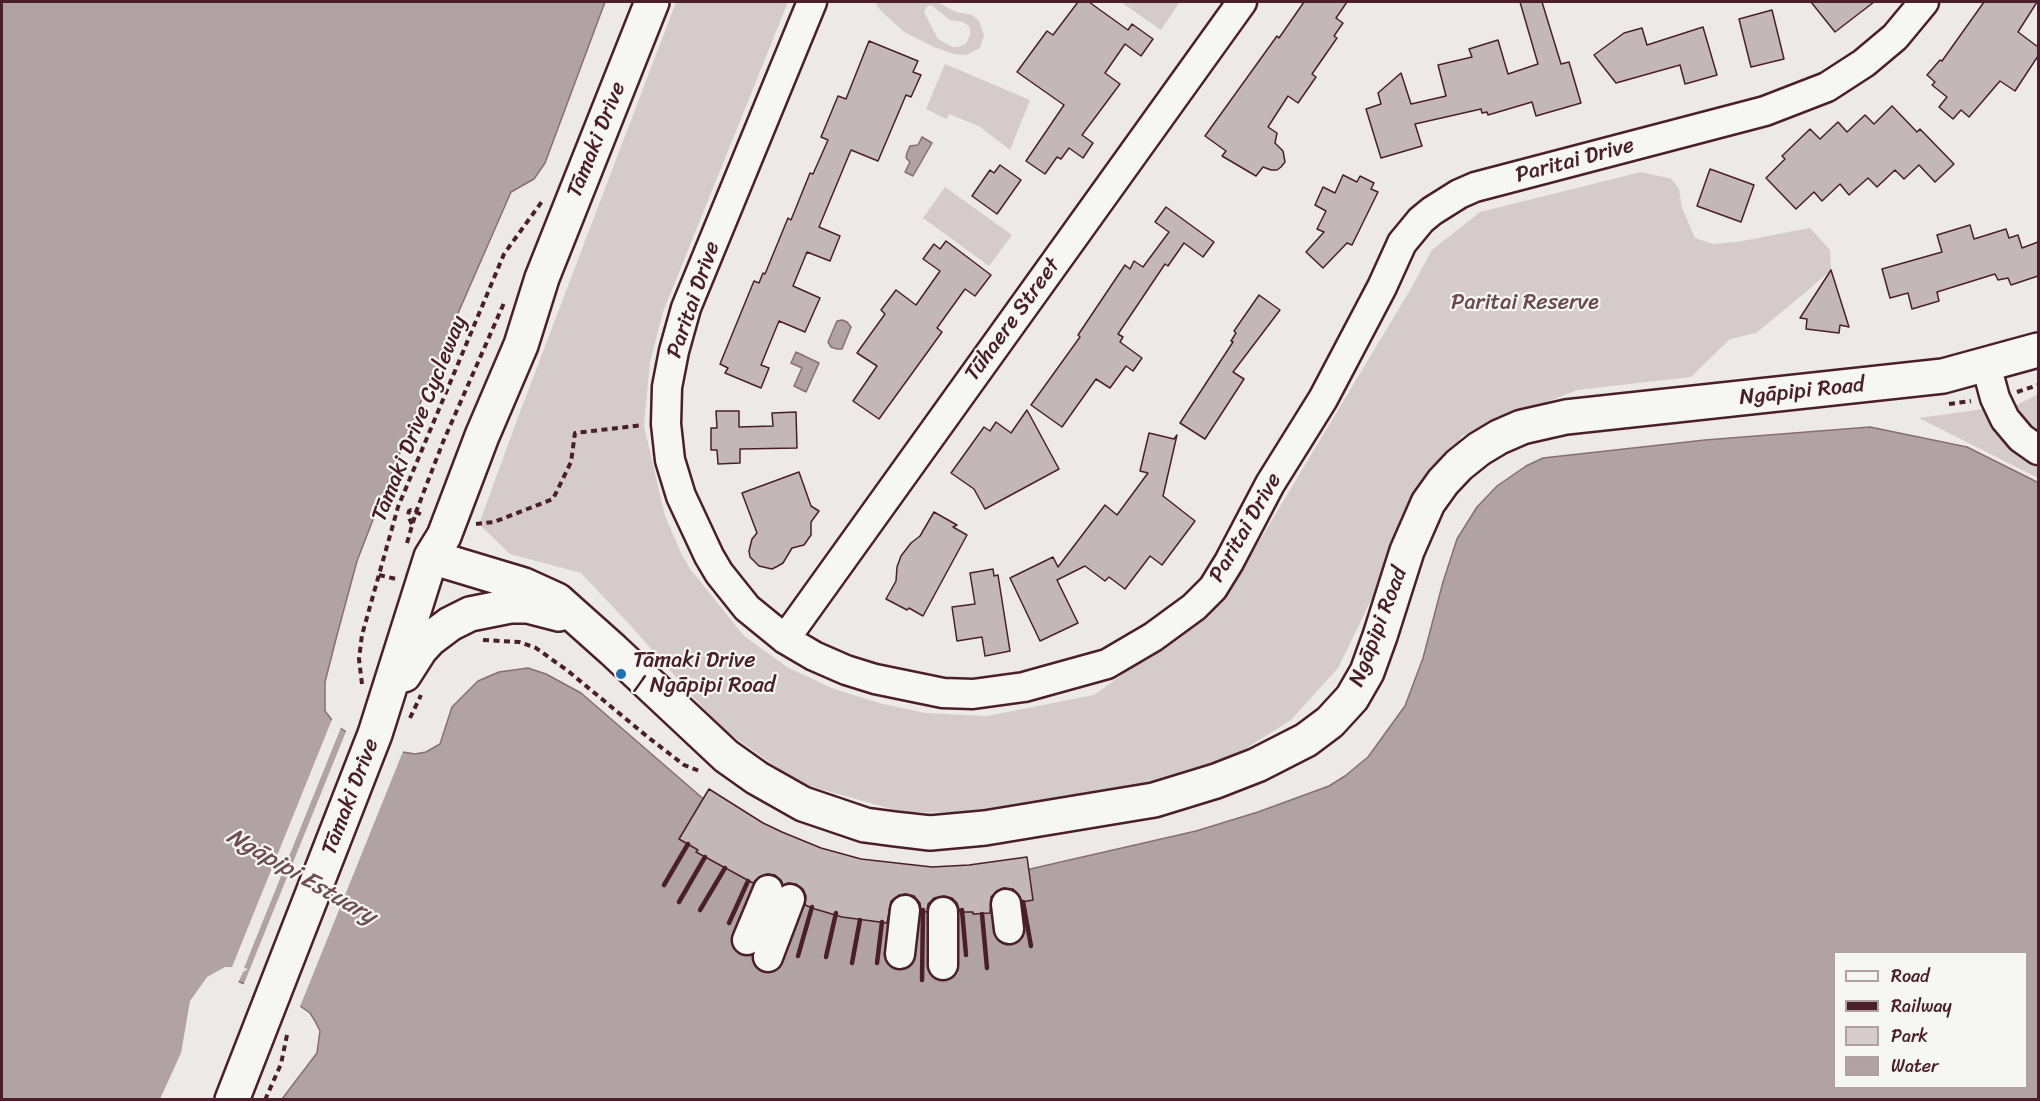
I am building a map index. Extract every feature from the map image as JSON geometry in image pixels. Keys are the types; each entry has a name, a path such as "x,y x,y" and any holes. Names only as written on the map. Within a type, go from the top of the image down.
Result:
{"main road":[{"name":"Tāmaki Drive","path":"232,1100 375,734 375,694 434,542 520,345 542,278 652,2"},
{"name":"Ngāpipi Road","path":"434,542 556,600 585,624 726,756 781,793 836,816 865,825 930,833 985,828 1154,801 1257,765 1306,740 1330,722 1352,698 1367,672 1407,551 1428,503 1443,482 1460,465 1479,449 1499,437 1522,427 1566,417 1943,376 2038,350"},
{"path":"375,694 430,639 450,624 470,614 510,606 528,606 557,613 585,624"}],"street":[{"name":"Paritai Drive","path":"812,2 686,308 667,387 666,424 670,460 685,506 719,573 747,608 785,639 814,656 846,670 875,679 942,693 973,694 1024,687 1107,664 1153,637 1194,607 1213,588 1270,484 1323,399 1382,287 1402,243 1431,211 1475,187 1765,111 1827,87 1864,63 1895,37 1924,2"},
{"name":"Tūhaere Street","path":"785,639 1242,2"},
{"path":"1986,365 1995,398 2005,419 2021,438 2038,450"},
{"path":"757,949 779,894"},
{"path":"900,954 905,910"},
{"path":"943,912 943,965"}],"path":[{"name":"Tāmaki Drive Cycleway","path":"375,694 359,659 362,635 398,507 504,254 546,192"},
{"path":"476,525 494,522 553,500 571,462 575,433 647,424"},
{"path":"474,642 495,640 519,642 536,648 568,671 684,765"},
{"path":"265,1100 281,1064 287,1033"}],"green space":[{"name":"Paritai Reserve","path":"676,2 788,2 663,312 650,362 644,426 665,516 691,570 744,636 787,667 834,689 879,703 925,713 987,716 1094,695 1222,603 1432,250 1480,212 1641,172 1672,179 1679,189 1682,208 1695,238 1713,244 1737,242 1810,228 1830,250 1831,270 1756,333 1730,339 1691,377 1577,390 1462,436 1408,509 1373,596 1338,668 1291,720 1221,764 1136,787 991,813 902,812 799,783 720,727 581,573 510,554 479,524"},
{"path":"875,2 937,2 956,12 972,15 979,21 984,35 980,48 967,55 954,54 934,47 904,32 880,10","holes":["931,5 950,20 963,22 969,26 971,33 966,44 952,47 938,39 924,12 926,7"]},
{"path":"1121,2 1180,2 1161,30"},
{"path":"945,64 1030,100 1010,150 979,126 949,114 947,119 926,109"},
{"path":"945,187 1012,235 989,266 923,218"},
{"path":"2038,394 2038,478 1919,418 2019,404"}],"water":[{"name":"Ngāpipi Estuary","path":"2,2 605,2 545,163 534,179 511,192 445,343 381,499 357,561 337,635 325,682 325,711 335,724 346,732 403,752 415,754 426,752 440,744 452,707 478,681 499,672 528,668 546,674 581,693 729,821 833,864 1004,875 1196,831 1258,812 1329,786 1368,757 1405,706 1423,658 1457,539 1477,507 1497,486 1526,466 1543,458 1705,440 1870,427 1967,447 2038,483 2038,1099 282,1099 317,1053 320,1031 310,1013 300,1006 227,977 204,1005 183,1099 2,1100"},
{"path":"922,137 932,143 913,176 905,172 910,162 906,158 907,153 910,146 918,145"},
{"path":"842,320 851,327 842,349 837,349 831,347 828,342 837,321"},
{"path":"796,352 819,363 806,392 794,386 802,368 791,363"}],"pier":[{"path":"333,717 342,725 244,968 248,969 243,972 238,983 228,980 225,982 207,1006 204,1029 205,1054 186,1100 160,1099 181,1053 190,1001 207,977 225,967 232,967"},
{"path":"347,729 404,749 299,1009 243,986"}],"building":[{"path":"1078,2 1089,2 1128,30 1132,24 1153,39 1141,56 1125,44 1105,73 1120,84 1082,135 1093,143 1083,158 1069,148 1061,159 1057,157 1045,174 1026,161 1064,105 1017,72 1047,31 1053,35"},
{"path":"1304,2 1347,2 1336,18 1343,23 1334,36 1337,38 1312,74 1316,77 1298,103 1288,96 1268,127 1277,133 1275,143 1283,151 1285,162 1277,170 1263,167 1256,176 1222,156 1226,151 1205,136"},
{"path":"1520,2 1542,2 1561,64 1569,62 1581,103 1536,116 1532,102 1488,115 1487,112 1482,113 1481,109 1415,124 1422,146 1381,158 1366,109 1381,104 1378,93 1401,73 1411,104 1446,96 1438,65 1472,57 1469,49 1498,40 1508,74 1538,64"},
{"path":"1811,2 1874,2 1835,32"},
{"path":"1984,2 2037,2 2018,32 2038,47 2038,56 2015,91 2000,81 1969,117 1961,110 1953,119 1939,107 1947,97 1932,85 1935,82 1927,75 1940,60 1942,61"},
{"path":"1772,10 1784,59 1751,67 1739,19"},
{"path":"1703,27 1717,75 1685,84 1680,65 1616,83 1594,55 1624,33 1642,28 1647,45"},
{"path":"869,41 918,61 913,72 921,75 911,97 906,95 878,161 851,150 819,227 840,236 830,261 807,252 793,286 820,298 805,332 779,321 761,365 769,368 761,388 725,373 728,368 720,364 754,281 759,283 763,273 765,274 788,218 791,220 810,173 813,174 828,140 821,137 838,96 846,99"},
{"path":"1892,106 1917,132 1920,129 1954,164 1935,182 1919,165 1904,179 1895,170 1877,187 1868,178 1849,195 1840,184 1822,201 1814,192 1796,209 1766,178 1785,159 1782,156 1810,129 1820,139 1838,122 1847,132 1865,115 1874,124"},
{"path":"1000,165 1021,180 997,214 972,196 990,170 994,173"},
{"path":"1710,169 1754,185 1741,222 1697,206"},
{"path":"1343,175 1357,182 1360,176 1374,183 1371,189 1378,192 1352,245 1347,243 1323,268 1306,252 1324,232 1317,229 1326,211 1315,205 1323,187 1335,193"},
{"path":"1166,207 1214,242 1203,257 1184,243 1168,266 1165,264 1118,334 1123,337 1120,342 1142,358 1133,371 1126,366 1110,388 1096,379 1062,427 1031,405 1080,337 1078,335 1125,265 1130,269 1134,261 1143,267 1169,232 1155,222"},
{"path":"1970,225 1974,239 2006,229 2009,238 2018,235 2022,248 2038,242 2038,276 2011,285 2008,278 1998,280 1995,274 1937,292 1939,301 1912,309 1908,293 1890,298 1882,269 1942,252 1937,235"},
{"path":"946,241 991,275 975,296 965,289 937,328 942,332 879,419 853,401 877,366 857,353 885,314 881,310 896,290 916,305 940,271 923,259 934,244 940,249"},
{"path":"1831,270 1849,327 1840,325 1839,333 1806,329 1807,319 1800,318"},
{"path":"1259,295 1280,310 1233,372 1244,379 1205,439 1180,423 1233,342 1231,341 1236,333 1234,331"},
{"path":"1027,410 1059,469 985,509 974,489 951,473 984,427 990,431 996,422 1011,433"},
{"path":"716,411 739,411 739,427 773,426 772,413 796,412 797,448 740,449 740,463 718,464 717,450 711,450 711,428 717,428"},
{"path":"1149,433 1174,439 1177,435 1163,496 1195,521 1162,565 1150,556 1125,589 1109,577 1105,581 1085,566 1057,580 1078,623 1040,641 1010,578 1053,557 1058,567 1105,505 1117,515 1148,473 1140,471"},
{"path":"799,472 811,506 819,511 811,522 811,535 804,545 792,548 783,563 778,566 772,569 759,566 750,557 752,539 757,533 742,493"},
{"path":"934,512 957,525 953,527 967,535 923,616 886,599 896,581 901,556 920,536"},
{"path":"993,569 994,576 998,575 1010,651 985,656 982,637 957,641 952,607 975,604 970,573"},
{"path":"709,789 763,823 782,832 821,848 861,859 932,867 969,865 1027,857 1033,900 1022,902 1013,889 1003,888 991,897 990,913 973,914 973,912 960,912 957,903 952,898 944,896 934,898 928,904 927,912 921,911 920,903 914,896 899,895 891,901 887,923 842,917 815,909 805,905 806,896 803,889 796,884 783,885 775,875 767,874 759,877 753,883 696,852 698,850 679,839"}],"railway":[{"path":"664,885 688,844"},
{"path":"679,902 705,857"},
{"path":"700,910 725,868"},
{"path":"729,923 748,881"},
{"path":"1023,902 1031,946"},
{"path":"798,956 812,907"},
{"path":"922,980 923,910"},
{"path":"962,910 966,955"},
{"path":"826,957 836,913"},
{"path":"982,914 987,968"},
{"path":"852,963 860,920"},
{"path":"877,963 882,922"}],"place":[{"name":"Tāmaki Drive / Ngāpipi Road","path":"621,674"}]}
